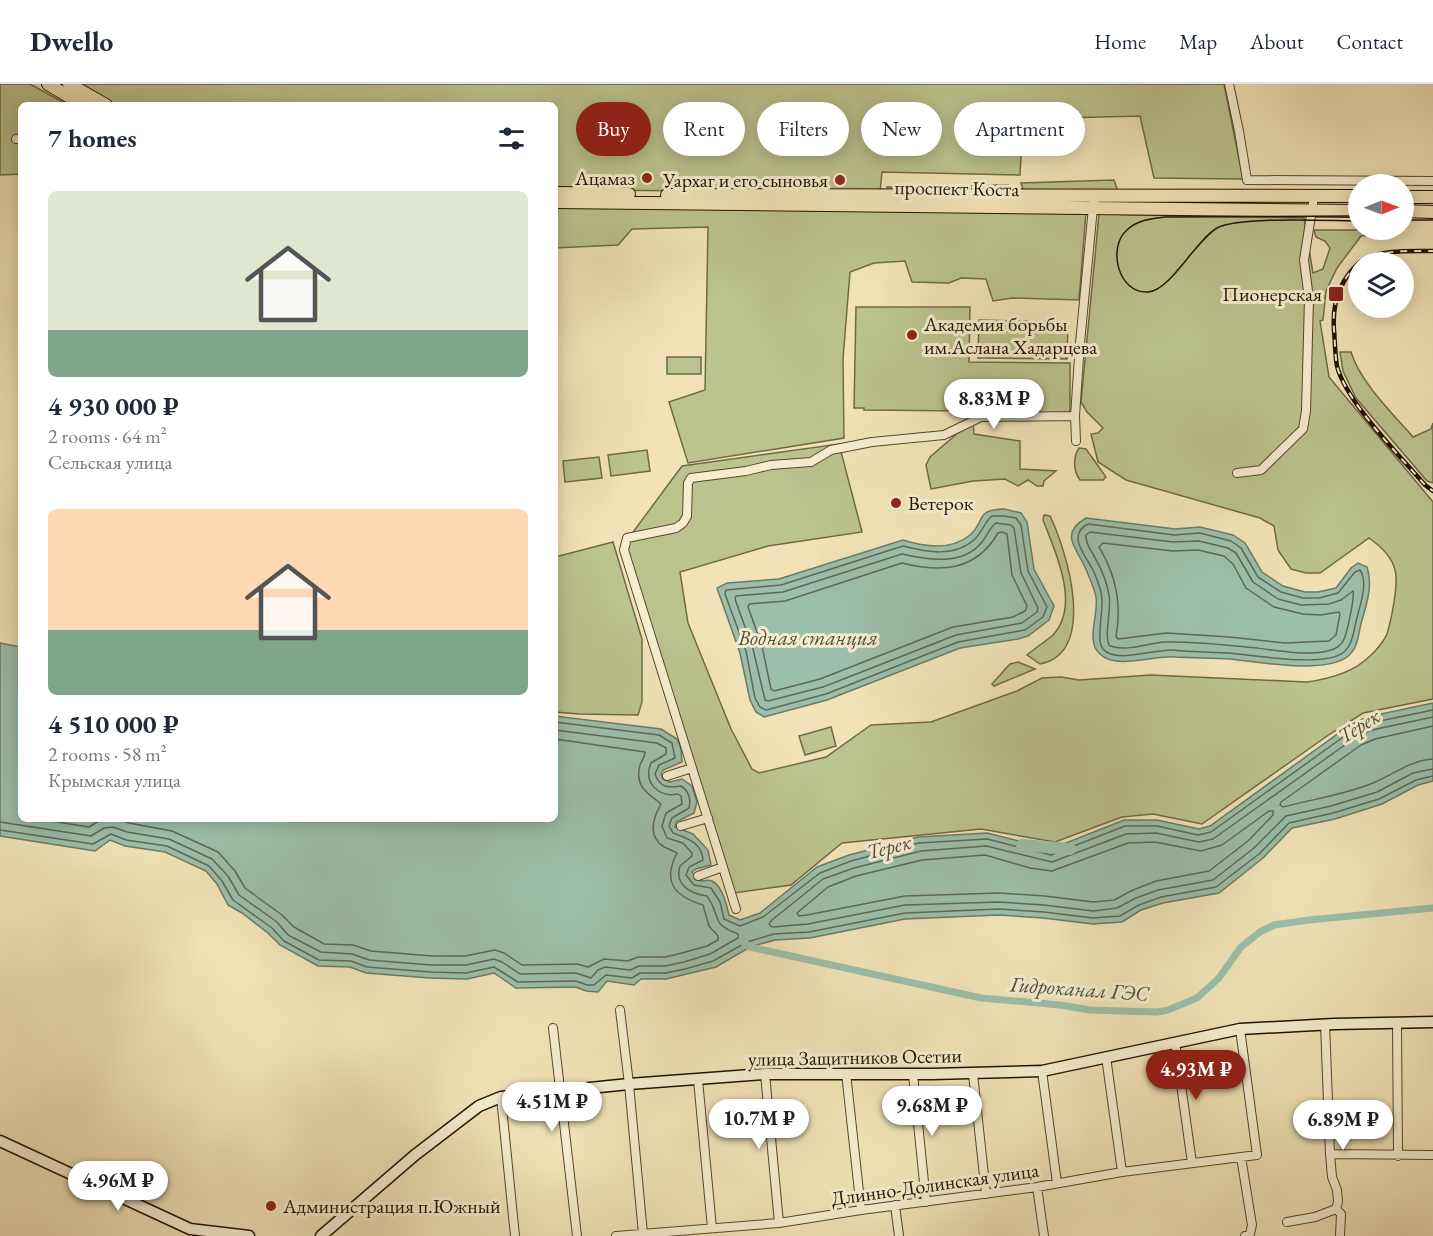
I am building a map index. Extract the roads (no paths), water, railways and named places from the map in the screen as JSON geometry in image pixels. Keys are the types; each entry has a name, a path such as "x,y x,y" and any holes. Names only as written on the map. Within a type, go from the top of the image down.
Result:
{"main road":[{"path":"48,84 78,102"},
{"path":"69,84 101,102"},
{"name":"проспект Коста","path":"558,193 1093,203 1348,211"},
{"name":"проспект Коста","path":"558,202 1093,203 1348,196"},
{"path":"1414,197 1433,197"},
{"path":"1414,211 1433,212"}],"street":[{"path":"1229,84 1247,180 1433,181"},
{"path":"1237,473 1261,470 1303,429 1306,411 1309,299 1304,260 1314,197"},
{"path":"1076,441 1075,416 1093,203"},
{"path":"736,909 624,550 627,538 676,528 683,523 687,516 688,483 691,478 746,471 771,465 812,462 831,450 872,442 944,435 981,417 1075,416"},
{"path":"667,776 692,768"},
{"path":"681,826 708,818"},
{"path":"698,876 723,867"},
{"path":"620,1010 643,1234"},
{"path":"1397,1022 1398,1156"},
{"name":"улица Защитников Осетии","path":"321,1236 479,1106 501,1097 629,1084 765,1074 973,1074 1042,1071 1240,1029 1325,1024 1433,1022"},
{"path":"1325,1024 1330,1154 1332,1178 1337,1190 1336,1209 1341,1214 1340,1236"},
{"path":"553,1028 578,1236"},
{"name":"Длинно-Долинская улица","path":"616,1236 693,1233 712,1228 779,1223 1037,1187 1122,1172 1257,1155 1240,1029"},
{"path":"1175,1042 1192,1163"},
{"path":"1106,1057 1122,1172"},
{"path":"1042,1071 1057,1183"},
{"path":"846,1073 861,1210"},
{"path":"765,1074 779,1223"},
{"path":"913,1074 926,1202"},
{"path":"973,1074 986,1194"},
{"path":"698,1080 712,1228"},
{"path":"501,1097 515,1236"},
{"path":"0,1141 190,1229 249,1236"},
{"path":"1330,1154 1433,1155"},
{"path":"1241,1157 1252,1225 1250,1234 1245,1236"},
{"path":"1037,1187 1044,1236"},
{"path":"895,1205 899,1236"},
{"path":"1287,1222 1315,1218 1336,1209"}],"water":[{"name":"Водная станция","path":"1004,509 1021,513 1027,522 1034,569 1054,606 1049,620 1028,636 960,648 827,700 764,717 756,712 750,700 740,653 717,588 727,583 779,579 903,540 929,546 955,544 975,530 984,514"},
{"path":"1086,518 1175,529 1200,527 1233,535 1245,543 1262,572 1283,586 1305,592 1336,588 1351,568 1358,563 1367,567 1369,594 1354,649 1347,657 1337,662 1307,666 1216,658 1166,657 1125,661 1107,659 1100,654 1093,642 1096,597 1071,535 1078,524"},
{"path":"0,643 18,646 18,822 558,822 558,716 661,729 677,739 682,762 663,770 661,774 663,779 670,782 682,779 692,786 697,802 694,813 676,822 675,827 693,834 708,850 711,865 692,872 697,880 710,880 716,883 724,896 729,915 740,920 760,913 817,867 849,855 918,837 987,833 1051,849 1124,820 1157,820 1199,829 1210,826 1350,725 1367,717 1433,703 1433,781 1418,785 1382,804 1335,819 1292,828 1263,858 1219,893 1163,903 1141,910 1122,922 1093,924 999,915 905,919 810,938 775,940 750,947 716,967 666,979 641,979 634,985 607,981 598,992 576,987 516,988 494,973 467,979 430,978 366,973 350,967 318,966 280,945 242,913 228,905 217,884 206,871 165,852 125,846 110,840 95,851 0,836"}],"waterway":[{"name":"Терек","path":"1022,845 1070,849"},
{"name":"Гидроканал ГЭС","path":"744,943 750,947 981,998 1090,1010 1157,1012 1197,998 1219,978 1241,947 1260,932 1274,925 1433,908"}],"tram line":[{"path":"1348,216 1149,219 1127,230 1121,238 1117,258 1123,278 1129,286 1138,291 1148,292 1156,289 1174,275 1200,243 1217,228 1245,222 1348,221"},
{"path":"1414,220 1433,220"}],"railway":[{"path":"1396,252 1433,251"},
{"path":"1348,275 1338,293 1334,311 1335,353 1342,380 1362,412 1425,485 1433,491"}],"place":[{"name":"Ацамаз","path":"647,178"},
{"name":"Уархаг и его сыновья","path":"840,180"},
{"name":"Пионерская","path":"1336,294"},
{"name":"Академия борьбы им.Аслана Хадарцева","path":"912,335"},
{"name":"Ветерок","path":"896,503"},
{"name":"Администрация п.Южный","path":"271,1206"}]}
